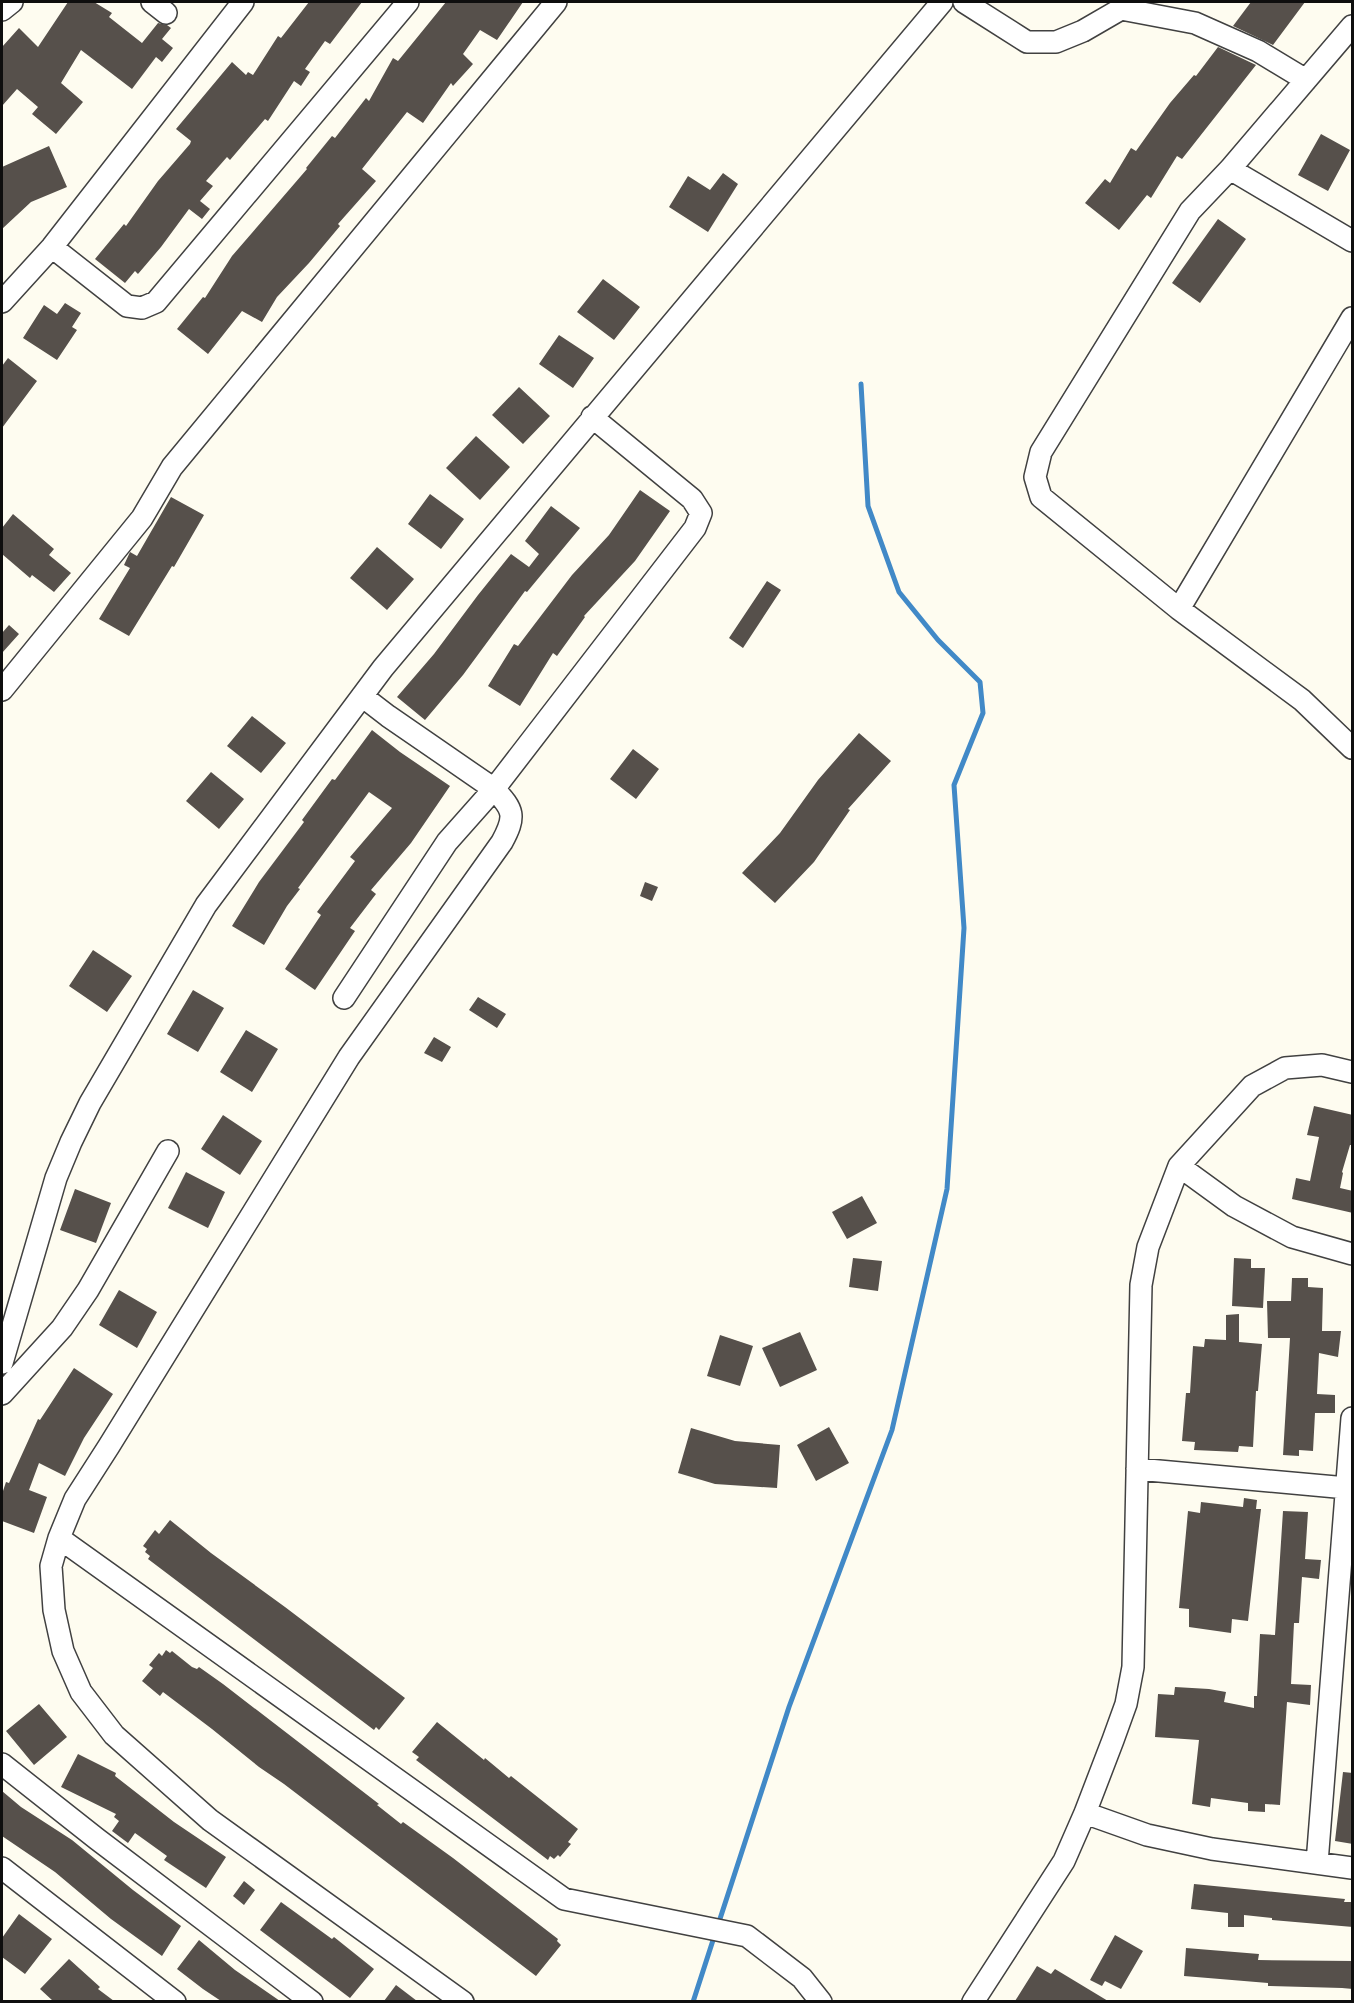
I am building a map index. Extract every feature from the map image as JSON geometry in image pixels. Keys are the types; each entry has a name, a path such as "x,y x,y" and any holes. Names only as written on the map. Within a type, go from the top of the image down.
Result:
{"street":[{"path":"2,10 12,2"},
{"path":"2,302 52,247 243,2"},
{"path":"52,247 127,306 142,308 156,302 408,2"},
{"path":"2,690 142,518 172,467 556,2"},
{"path":"2,1363 56,1178 71,1142 90,1103 206,905 382,668 942,2"},
{"path":"964,2 1027,42 1056,42 1083,31 1124,5 1196,23 1258,51 1306,80"},
{"path":"1349,736 1179,609 1041,497 1035,477 1041,452 1190,211 1230,169 1353,26"},
{"path":"1230,169 1353,241"},
{"path":"1179,609 1353,318"},
{"path":"345,998 447,842 494,789 695,528 700,513 692,499 592,417"},
{"path":"362,696 494,789 512,810 511,824 502,842 349,1058 75,1499 59,1538 51,1566 54,1610 63,1651 81,1692 114,1735 210,1820 463,2001"},
{"path":"973,2001 1064,1861 1085,1814 1126,1704 1133,1667 1142,1285 1148,1247 1179,1166 1252,1086 1285,1068 1322,1065 1353,1072"},
{"path":"2,1394 62,1328 100,1270 168,1151"},
{"path":"1179,1166 1234,1206 1292,1238 1353,1254"},
{"path":"1317,1863 1353,1418"},
{"path":"1137,1469 1347,1488"},
{"path":"59,1538 564,1899 747,1936 802,1978 821,2001"},
{"path":"2,1764 97,1839 312,2001"},
{"path":"1085,1814 1147,1835 1212,1849 1353,1868"},
{"path":"2,1868 175,2001"}],"building":[{"path":"68,2 94,2 112,13 109,17 142,43 158,23 167,25 171,28 162,39 173,48 162,62 156,57 132,89 81,50 61,83 83,102 56,134 32,114 38,107 17,89 2,106 2,47 19,28 38,47"},
{"path":"309,2 362,2 330,44 325,41 305,69 310,72 301,86 294,81 268,121 265,119 230,160 227,157 206,181 213,186 200,201 210,209 202,219 189,209 138,274 135,271 125,283 95,259 124,224 126,226 158,181 190,144 191,141 176,129 232,62 246,75 248,72 253,75 278,36 281,38"},
{"path":"446,2 523,2 497,40 480,30 463,54 473,64 453,86 451,83 423,123 407,112 362,169 376,181 338,224 340,226 309,263 277,297 262,322 242,311 208,354 177,329 203,297 205,298 232,256 307,169 332,136 335,138 366,98 369,101 393,58 398,61"},
{"path":"1251,2 1305,2 1273,45 1233,26"},
{"path":"1218,47 1256,65 1182,159 1177,156 1151,198 1147,195 1119,230 1085,203 1105,179 1110,183 1131,148 1136,151 1170,103 1194,75 1196,76"},
{"path":"1321,134 1350,150 1328,191 1298,175"},
{"path":"49,146 67,187 31,202 2,229 2,167"},
{"path":"723,173 738,184 708,232 669,207 688,176 710,190"},
{"path":"1218,219 1246,239 1200,303 1172,283"},
{"path":"603,279 640,307 614,340 577,312"},
{"path":"65,303 81,313 72,327 77,330 57,360 23,338 44,305 57,314"},
{"path":"559,335 594,358 573,388 539,364"},
{"path":"8,358 37,381 2,428 2,366"},
{"path":"519,387 550,416 523,444 492,415"},
{"path":"476,436 510,467 480,500 446,468"},
{"path":"640,490 670,511 635,561 584,616 557,656 553,653 520,706 488,686 514,644 518,646 572,575 609,535"},
{"path":"430,494 464,519 441,549 408,524"},
{"path":"171,497 204,515 174,567 172,566 129,636 99,619 130,568 124,565 130,552 137,556"},
{"path":"551,506 580,528 527,592 525,591 463,675 425,720 397,697 434,654 511,554 529,567 539,554 525,541"},
{"path":"13,514 54,549 49,555 71,573 54,592 32,575 30,578 2,554 2,528"},
{"path":"377,547 414,579 387,610 350,578"},
{"path":"767,581 781,590 743,648 729,638"},
{"path":"9,625 19,634 2,653 2,633"},
{"path":"252,716 286,743 261,773 227,746"},
{"path":"372,730 450,786 411,843 371,890 376,894 350,928 355,931 315,990 285,969 321,915 317,912 355,861 350,857 392,808 369,792 298,888 300,889 264,945 232,926 259,882 304,822 302,820"},
{"path":"859,733 891,761 848,809 850,810 814,862 775,903 742,873 780,833 818,780"},
{"path":"633,749 659,769 636,799 610,779"},
{"path":"211,772 244,799 219,829 186,801"},
{"path":"645,882 658,887 652,901 640,896"},
{"path":"93,950 132,976 107,1012 69,986"},
{"path":"193,990 224,1008 198,1052 167,1034"},
{"path":"478,997 506,1014 497,1028 469,1010"},
{"path":"246,1030 278,1049 252,1092 220,1072"},
{"path":"434,1037 451,1047 442,1062 424,1053"},
{"path":"1314,1106 1353,1115 1353,1145 1350,1145 1340,1188 1353,1191 1353,1213 1292,1199 1296,1178 1310,1181 1319,1137 1307,1135"},
{"path":"223,1115 262,1141 240,1175 201,1149"},
{"path":"186,1172 225,1192 208,1228 168,1208"},
{"path":"75,1189 111,1203 96,1243 60,1230"},
{"path":"862,1196 877,1223 847,1239 832,1212"},
{"path":"853,1258 882,1261 878,1291 849,1287"},
{"path":"1234,1258 1251,1259 1251,1268 1265,1268 1263,1308 1232,1306"},
{"path":"1292,1278 1308,1278 1308,1287 1323,1288 1322,1331 1341,1331 1338,1357 1319,1353 1317,1394 1335,1395 1335,1413 1315,1413 1313,1451 1299,1450 1299,1456 1283,1455 1290,1338 1268,1338 1267,1301 1291,1301"},
{"path":"119,1290 157,1312 137,1348 99,1325"},
{"path":"1239,1314 1239,1342 1262,1344 1258,1391 1256,1391 1253,1447 1239,1446 1238,1452 1194,1450 1195,1442 1182,1441 1186,1393 1190,1393 1193,1346 1204,1347 1205,1339 1226,1340 1226,1315"},
{"path":"800,1332 817,1370 780,1387 762,1348"},
{"path":"720,1335 753,1346 740,1386 707,1376"},
{"path":"74,1368 113,1394 84,1438 65,1476 39,1463 29,1490 47,1497 34,1533 2,1521 2,1494 38,1419 40,1420"},
{"path":"829,1427 849,1463 816,1481 797,1445"},
{"path":"691,1428 735,1441 780,1445 777,1488 715,1484 678,1473"},
{"path":"1244,1498 1257,1500 1256,1509 1261,1509 1248,1621 1232,1619 1231,1633 1189,1627 1189,1609 1179,1608 1188,1511 1200,1513 1201,1502 1243,1507"},
{"path":"1283,1511 1308,1512 1305,1559 1321,1560 1319,1579 1302,1577 1299,1623 1294,1623 1291,1684 1311,1685 1310,1705 1287,1702 1280,1805 1265,1804 1265,1812 1248,1811 1248,1803 1211,1798 1210,1807 1192,1804 1199,1740 1155,1737 1158,1694 1174,1695 1175,1687 1209,1689 1226,1692 1224,1702 1254,1708 1254,1696 1257,1696 1260,1634 1275,1635"},
{"path":"170,1520 405,1698 379,1730 376,1727 374,1730 148,1559 150,1556 145,1552 147,1549 143,1546 155,1530 159,1534"},
{"path":"166,1650 170,1653 172,1651 192,1667 197,1669 199,1667 223,1684 379,1804 377,1805 401,1824 403,1822 453,1858 558,1939 561,1945 536,1976 163,1692 160,1696 142,1681 153,1668 149,1665 159,1653 162,1656"},
{"path":"39,1704 67,1737 34,1765 6,1731"},
{"path":"437,1722 484,1760 485,1758 509,1778 511,1776 578,1829 568,1842 571,1844 560,1857 558,1855 554,1859 550,1856 548,1860 416,1760 419,1757 412,1752"},
{"path":"78,1754 116,1773 115,1776 174,1822 226,1857 206,1888 164,1860 167,1856 135,1833 128,1843 112,1831 119,1821 114,1817 116,1814 61,1787"},
{"path":"1343,1772 1353,1773 1353,1844 1335,1841"},
{"path":"2,1791 21,1807 72,1840 181,1926 162,1956 111,1919 55,1872 2,1836"},
{"path":"244,1881 255,1890 244,1905 233,1896"},
{"path":"1194,1884 1345,1899 1344,1902 1353,1902 1353,1927 1272,1920 1272,1918 1244,1915 1244,1927 1228,1927 1228,1913 1191,1909"},
{"path":"281,1902 332,1939 334,1937 374,1969 350,1998 260,1930"},
{"path":"19,1914 52,1939 25,1974 2,1957 2,1938"},
{"path":"1115,1935 1143,1951 1121,1989 1105,1981 1102,1986 1090,1980"},
{"path":"199,1940 235,1970 280,2001 221,2001 203,1989 177,1969"},
{"path":"1186,1948 1259,1954 1258,1960 1353,1961 1353,1989 1268,1986 1268,1983 1184,1976"},
{"path":"69,1959 100,1987 98,1989 114,2001 53,2001 40,1989"},
{"path":"1037,1966 1051,1974 1055,1969 1108,2001 1015,2001"},
{"path":"396,1985 417,2001 384,2001"}],"waterway":[{"path":"718,1925 789,1707 892,1430 947,1189 964,928 954,785 983,713 980,682 938,640 899,592 868,506 861,384"},
{"path":"693,2002 715,1934"}]}
